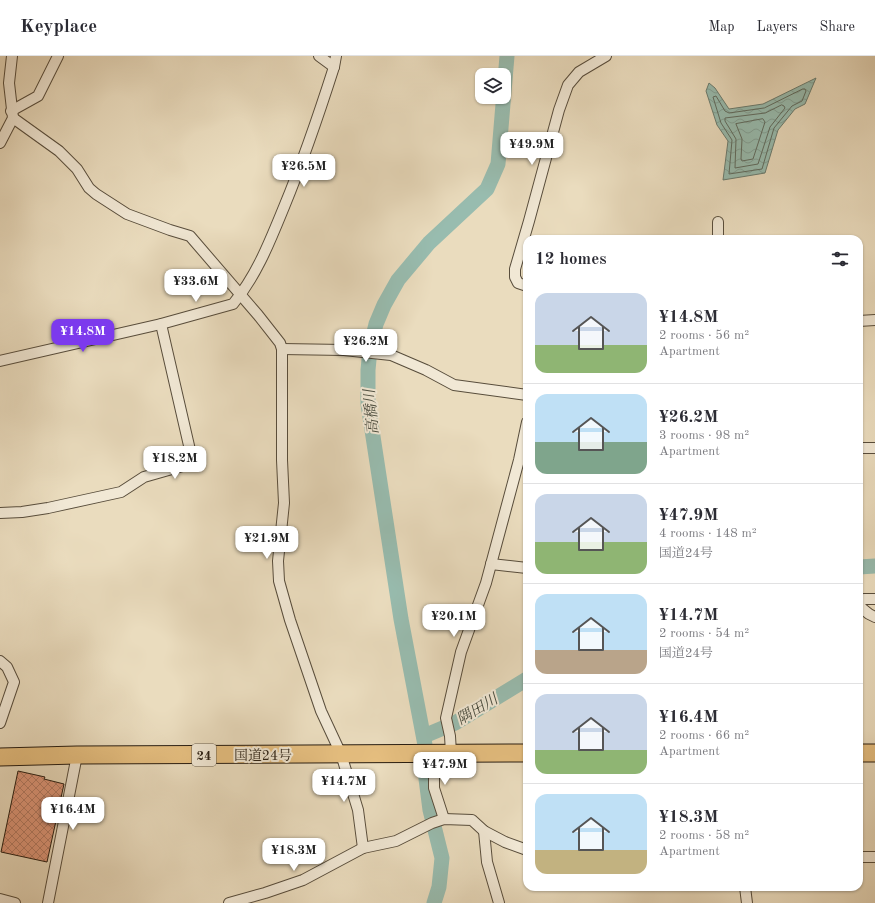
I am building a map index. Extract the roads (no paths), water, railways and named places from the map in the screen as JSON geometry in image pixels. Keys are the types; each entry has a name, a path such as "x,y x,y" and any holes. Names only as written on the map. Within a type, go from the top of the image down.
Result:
{"highway":[{"name":"国道24号","path":"0,757 77,755 408,755 523,753"},
{"path":"863,753 875,753"}],"street":[{"path":"0,143 12,114 9,83 12,56"},
{"path":"12,114 38,96 58,56"},
{"path":"319,56 334,67"},
{"path":"0,361 160,324 233,304 262,259 306,154 334,67 336,56"},
{"path":"525,235 559,110 568,85 579,72 606,56"},
{"path":"12,114 59,151 77,169 89,188 96,194 127,214 190,236 280,343 282,349 282,460 284,503 278,561 279,581 290,620 321,711 341,754 358,810 363,848"},
{"path":"718,222 718,235"},
{"path":"523,242 515,269 515,277 518,283 523,285"},
{"path":"863,321 875,320"},
{"path":"0,513 22,512 48,508 121,492 144,478 193,463 160,324"},
{"path":"282,349 344,350 391,355 426,370 454,386 523,395"},
{"path":"444,819 434,788 434,768 443,754 450,736 446,718 460,652 486,583 520,460 523,444"},
{"path":"863,448 875,448"},
{"path":"491,564 523,568"},
{"path":"863,600 875,599"},
{"path":"863,609 875,618"},
{"path":"0,661 7,667 14,682 0,723"},
{"path":"48,903 77,755"},
{"path":"229,903 303,880 363,848 396,841 424,826 444,819 472,820 484,831 505,842 523,849"},
{"path":"484,831 487,862 499,903"},
{"path":"863,857 875,857"},
{"path":"746,891 747,903"},
{"path":"0,899 15,903"}],"water":[{"path":"816,78 805,104 795,109 778,130 765,173 723,180 728,141 717,125 706,91 709,83 715,88 729,109 763,104"}],"waterway":[{"name":"高橋川","path":"434,903 439,887 442,858 430,810 425,771 425,745 401,619 368,404 368,370 370,349 376,324 384,305 398,280 429,243 487,189 498,164 507,56"},
{"name":"隅田川","path":"863,567 875,566"},
{"name":"隅田川","path":"424,736 455,723 523,681"}]}
